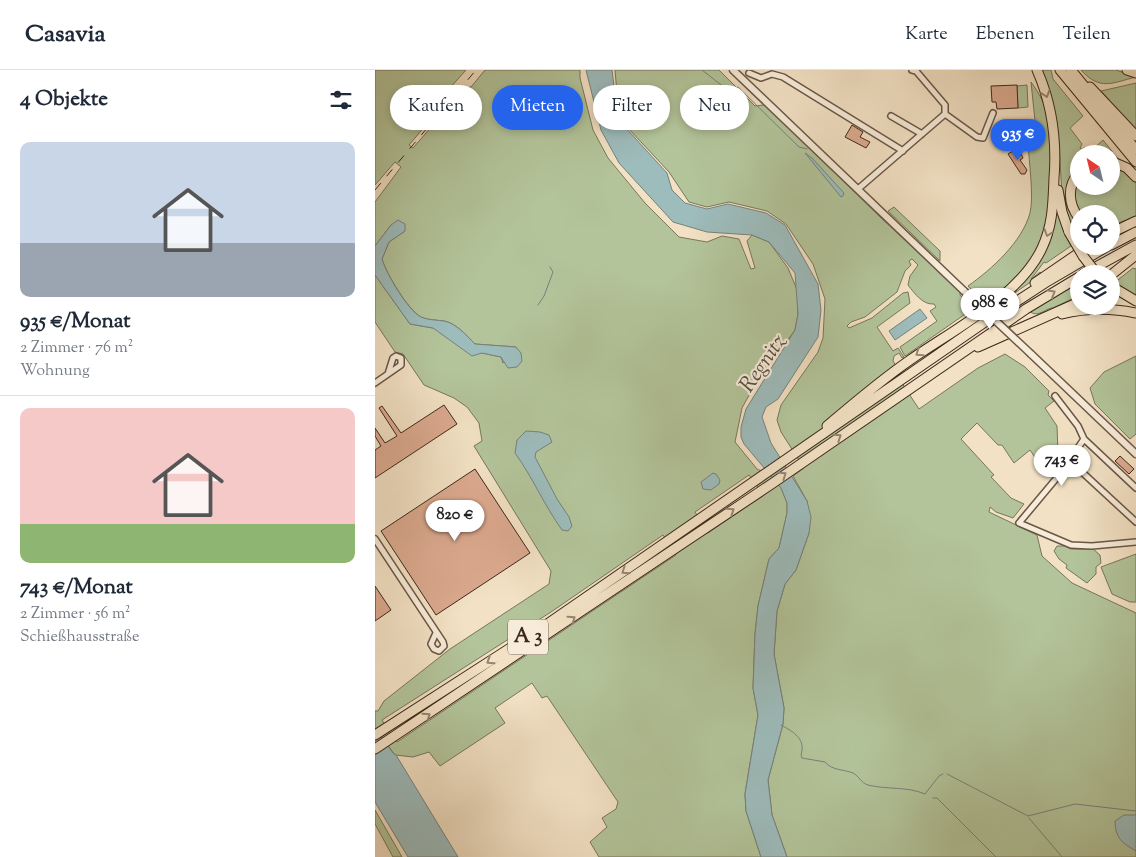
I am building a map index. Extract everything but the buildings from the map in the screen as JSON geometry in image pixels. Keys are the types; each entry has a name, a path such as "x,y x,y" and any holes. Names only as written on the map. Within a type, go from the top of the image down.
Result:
{"highway":[{"path":"909,369 998,299 1028,271 1042,248 1051,224 1055,168 1053,119 1046,92 1037,70"},
{"path":"1060,70 1136,162"},
{"path":"1071,70 1136,150"},
{"path":"1076,70 1136,136"},
{"path":"1127,70 1136,73"},
{"path":"1120,165 1127,168 1136,177"},
{"path":"1055,168 1062,212 1069,232 1090,265"},
{"path":"1120,226 1136,220"},
{"path":"1120,229 1136,220"},
{"name":"A 3","path":"1120,240 1136,232"},
{"path":"1099,265 1136,245"},
{"path":"909,369 1076,255"},
{"name":"A 3","path":"375,750 703,523 749,485 805,447 909,369 1048,281 1093,255"},
{"path":"1120,268 1136,255"},
{"name":"A 3","path":"703,523 756,494 1026,309 1070,282"},
{"path":"1120,292 1136,301"},
{"path":"921,380 994,339 1070,306"},
{"path":"1035,322 1082,310 1110,309 1136,313"},
{"path":"805,447 820,433 868,398"},
{"name":"A 3","path":"375,735 668,547"}],"street":[{"path":"733,70 1136,454"},
{"path":"858,189 945,114 945,105 916,70 912,70"},
{"path":"749,73 761,78 772,74 783,78 903,151"},
{"path":"945,114 977,137 983,138 986,136 993,113"},
{"path":"891,116 922,134"},
{"path":"375,383 388,374"},
{"path":"1055,396 1084,439 1136,488"},
{"path":"1084,439 1070,461 1019,524 1071,545 1091,546 1136,542"},
{"path":"1070,461 1136,522"},
{"path":"375,539 436,633"}],"green space":[{"path":"375,70 466,70 452,85 390,85 390,130 422,130 409,145 413,148 429,130 482,130 482,85 473,85 485,70 580,70 582,85 492,85 492,130 583,130 583,90 593,130 608,158 645,203 679,237 707,242 722,236 739,239 751,269 755,268 747,241 752,235 769,242 788,268 798,292 798,314 795,330 753,388 742,408 735,442 757,469 770,475 781,488 787,503 787,513 779,548 769,559 758,606 755,634 753,688 758,715 745,794 746,811 761,857 599,857 590,842 607,827 602,818 616,809 618,802 547,696 542,698 532,683 495,708 505,723 440,766 429,752 413,757 395,755 375,728 375,711 378,711 384,701 450,649 549,584 551,571 474,446 482,441 479,423 467,407 454,398 424,385 403,354 395,352 375,322 375,275 410,324 433,328 482,353 501,357 503,363 516,347 475,344 453,324 421,317 404,299 382,259 389,242 405,231 391,225 375,246 375,202 401,167 395,162 375,185","holes":["749,475 764,495 708,533 695,512","663,535 676,555 397,742 382,720 551,612"]},
{"path":"615,70 719,70 734,85 680,85 680,130 749,130 749,100 755,106 763,105 768,107 880,217 960,291 960,295 974,308 905,356 900,347 937,321 930,311 936,307 934,304 923,301 908,285 910,276 918,265 912,259 909,261 911,265 905,271 897,292 865,317 851,322 847,326 849,328 872,318 903,293 908,292 910,303 877,327 893,351 898,348 904,357 902,358 899,353 894,356 893,361 896,366 892,368 919,409 978,368 1005,354 1025,367 1049,391 1048,395 1054,401 1045,408 1057,426 1058,453 1043,469 1030,450 1014,463 1002,445 998,445 977,423 961,439 994,475 991,477 1011,498 1024,504 1013,518 996,512 990,507 989,512 1037,535 1042,556 1072,583 1136,613 1136,857 787,857 772,815 768,780 783,724 784,708 774,654 777,611 785,584 796,570 809,533 807,501 793,476 804,468 781,432 777,420 781,405 818,352 823,338 825,299 813,264 786,224 767,211 729,202 707,207 689,202 669,172 630,130 670,130 670,85 616,85"},
{"path":"1041,70 1051,70 1053,79 1083,116 1070,128 1082,144 1070,145 1070,195 1073,195 1075,205 1070,205 1070,222 1062,195 1056,118"},
{"path":"1081,70 1116,70 1136,77 1107,84 1094,81"},
{"path":"1031,82 1044,104 1050,132 1052,182 1049,216 1041,243 1031,262 1002,292 986,305 968,286 987,272 1005,254 1020,234 1030,213 1031,189 1028,143 1037,140"},
{"path":"1136,83 1136,130 1101,91"},
{"path":"1027,85 1028,107 1018,108 1017,86"},
{"path":"1103,140 1107,145 1098,145"},
{"path":"1120,167 1136,183 1136,216 1120,222 1120,205 1076,205 1075,196 1120,195"},
{"path":"894,207 940,251 940,261 888,211"},
{"path":"1057,211 1070,247 1046,263 1044,262 1031,279 1040,272 1042,274 996,306 1018,286"},
{"path":"1133,268 1136,269 1136,296 1120,287 1120,278"},
{"path":"1070,288 1070,300 1037,314 1030,312"},
{"path":"1136,356 1136,434 1130,439 1095,404 1090,388 1104,372"},
{"path":"1057,546 1065,546 1071,549 1093,549 1100,555 1101,563 1096,567 1096,574 1087,583 1066,568 1067,565 1059,559 1054,551"},
{"path":"1136,554 1136,602 1130,602 1112,594 1101,567"},
{"path":"375,810 402,857 393,857 375,824"}],"water":[{"path":"586,70 612,70 614,85 593,85 593,98"},
{"path":"601,130 628,130 667,173 672,190 685,203 707,209 728,204 766,213 785,225 818,284 821,310 818,337 778,399 766,407 762,417 771,443 807,501 811,517 809,533 796,570 785,584 777,611 774,654 784,708 783,724 768,780 772,815 787,857 761,857 746,811 745,794 758,715 753,688 758,606 769,559 779,548 787,513 787,503 781,488 744,444 741,437 741,427 746,409 795,330 798,314 795,273 769,242 752,235 707,232 673,222 619,163"},
{"path":"805,153 812,158 844,193 843,196 841,197"},
{"path":"398,220 405,224 405,231 389,242 382,259 404,300 421,317 453,324 475,344 516,347 521,353 522,361 517,367 508,368 501,357 482,353 472,356 433,328 410,324 375,275 375,246 391,225"},
{"path":"920,309 927,318 895,340 889,331"},
{"path":"526,431 549,435 552,442 536,452 535,457 557,499 569,517 572,526 568,531 562,530 515,453 517,440"},
{"path":"713,473 720,480 719,484 711,490 703,489 701,482"},
{"path":"375,728 396,755 458,857 408,857 375,802"},
{"path":"1124,815 1136,815 1136,851 1123,842 1116,832 1115,821"}],"waterway":[{"path":"702,70 721,85"},
{"path":"749,98 799,147 807,149"},
{"path":"538,305 544,296 553,272 550,267"},
{"path":"781,725 794,733 800,740 802,758 825,762 835,768 853,773 868,785 911,790 925,794 939,776 943,774"},
{"path":"947,774 1028,816 1075,804 1136,811"},
{"path":"933,798 937,798 996,857"},
{"path":"1029,818 1062,857"}],"railway":[{"path":"375,190 476,70"}],"water label":[{"name":"Regnitz","path":"764,364"}]}
